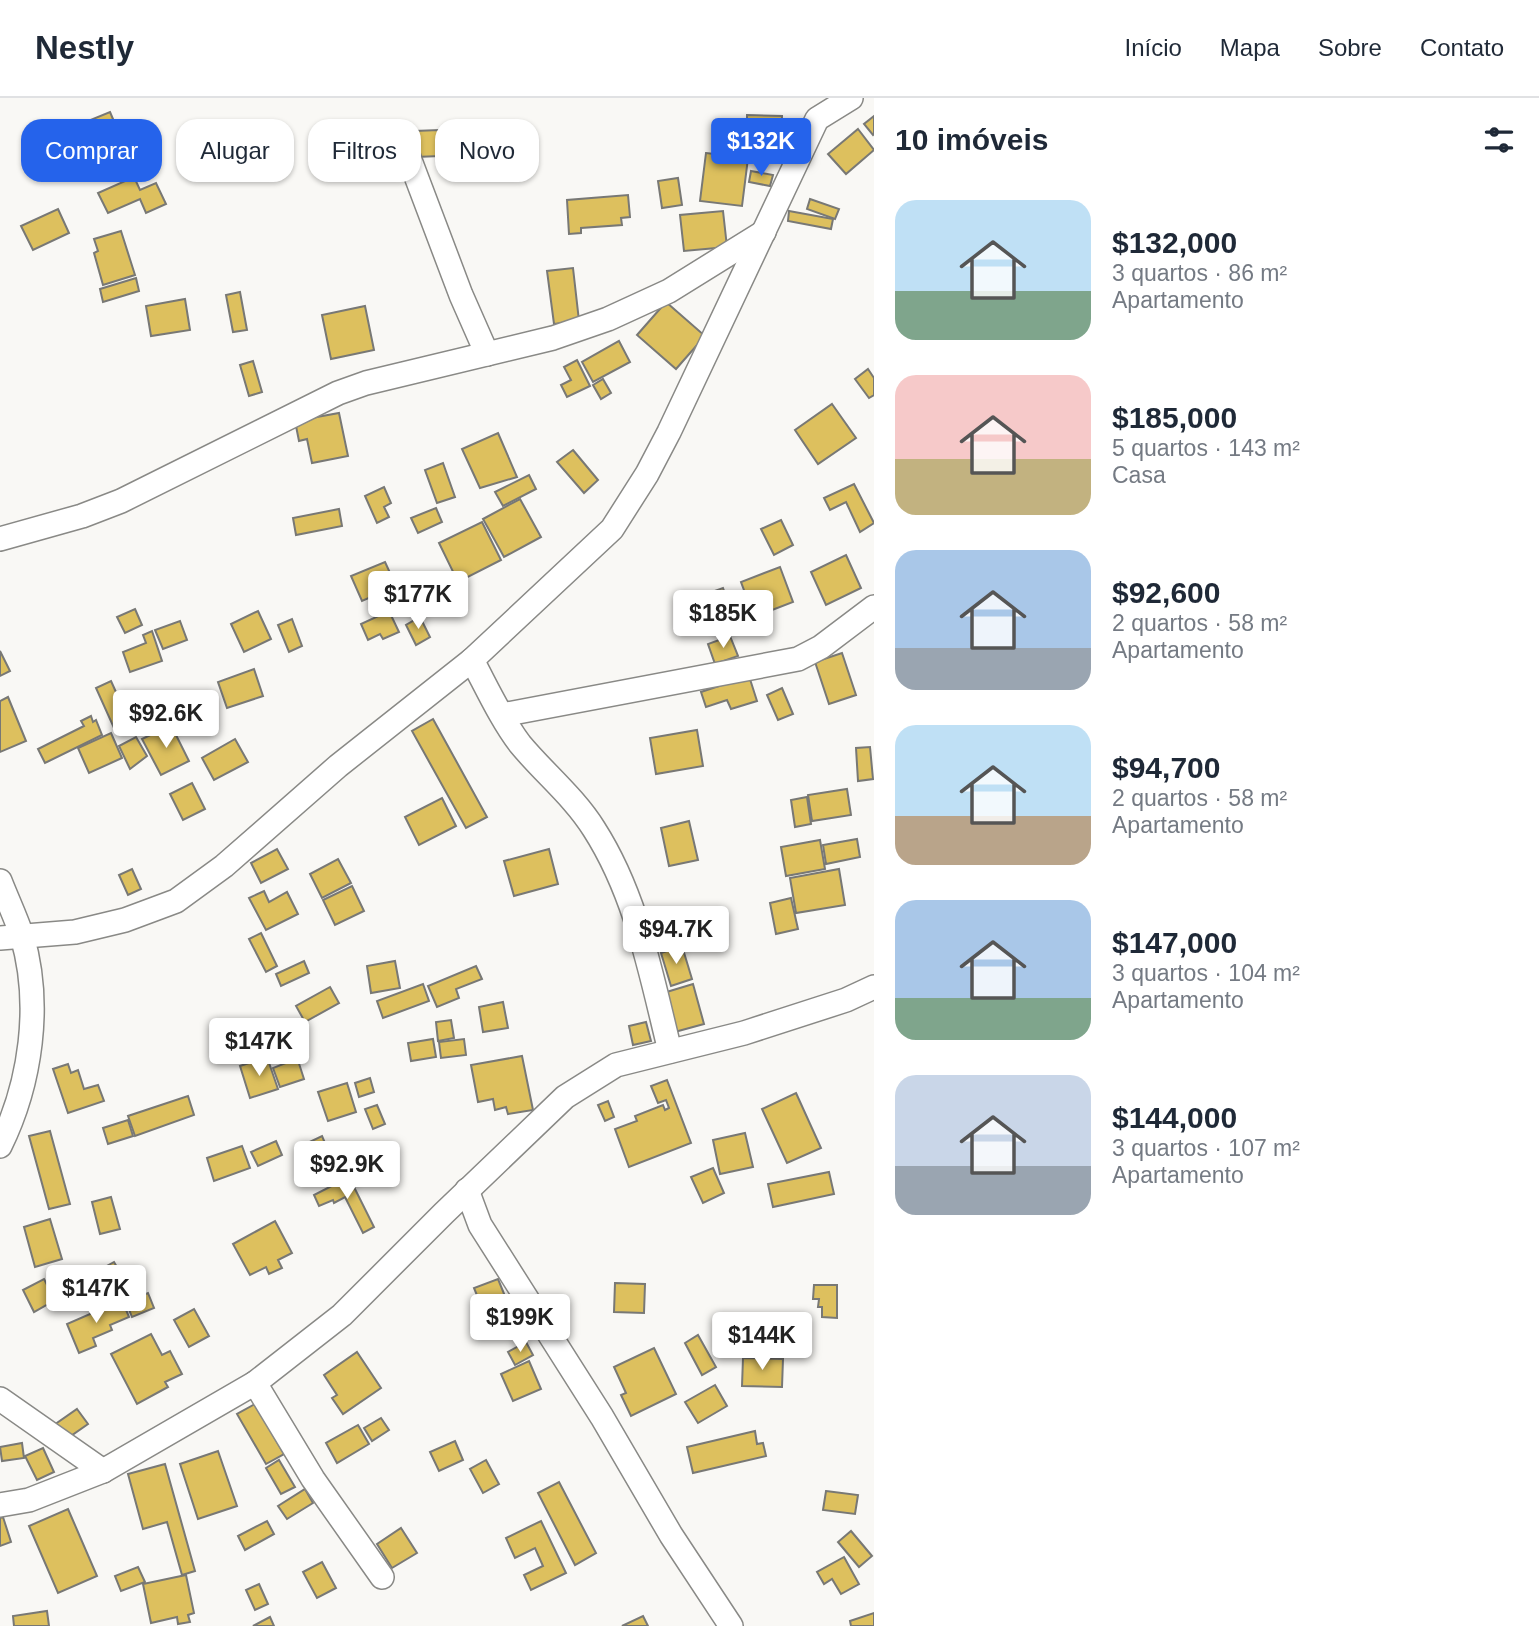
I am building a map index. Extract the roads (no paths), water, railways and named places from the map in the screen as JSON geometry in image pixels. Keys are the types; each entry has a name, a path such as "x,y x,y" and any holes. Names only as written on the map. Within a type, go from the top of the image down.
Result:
{"street":[{"path":"11,937 75,932 113,923 176,901 224,866 338,766 472,660 612,529 647,474 669,432 820,109 850,98"},
{"path":"418,182 461,295 487,354"},
{"path":"0,539 82,516 121,501 338,393 366,383 553,338 608,319 669,291 764,232"},
{"path":"502,715 798,659 821,647 874,607"},
{"path":"472,660 519,742 578,806 595,830 616,871 638,920 670,1051"},
{"path":"0,881 11,937 29,981 31,1025 26,1077 0,1146"},
{"path":"0,1506 29,1500 103,1471 255,1384 342,1315 565,1097 616,1065 744,1033 846,1000 874,987"},
{"path":"467,1190 480,1225 602,1417 671,1535 731,1626"},
{"path":"444,1213 480,1225"},
{"path":"255,1384 313,1479 382,1577"},
{"path":"0,1399 103,1471"}]}
